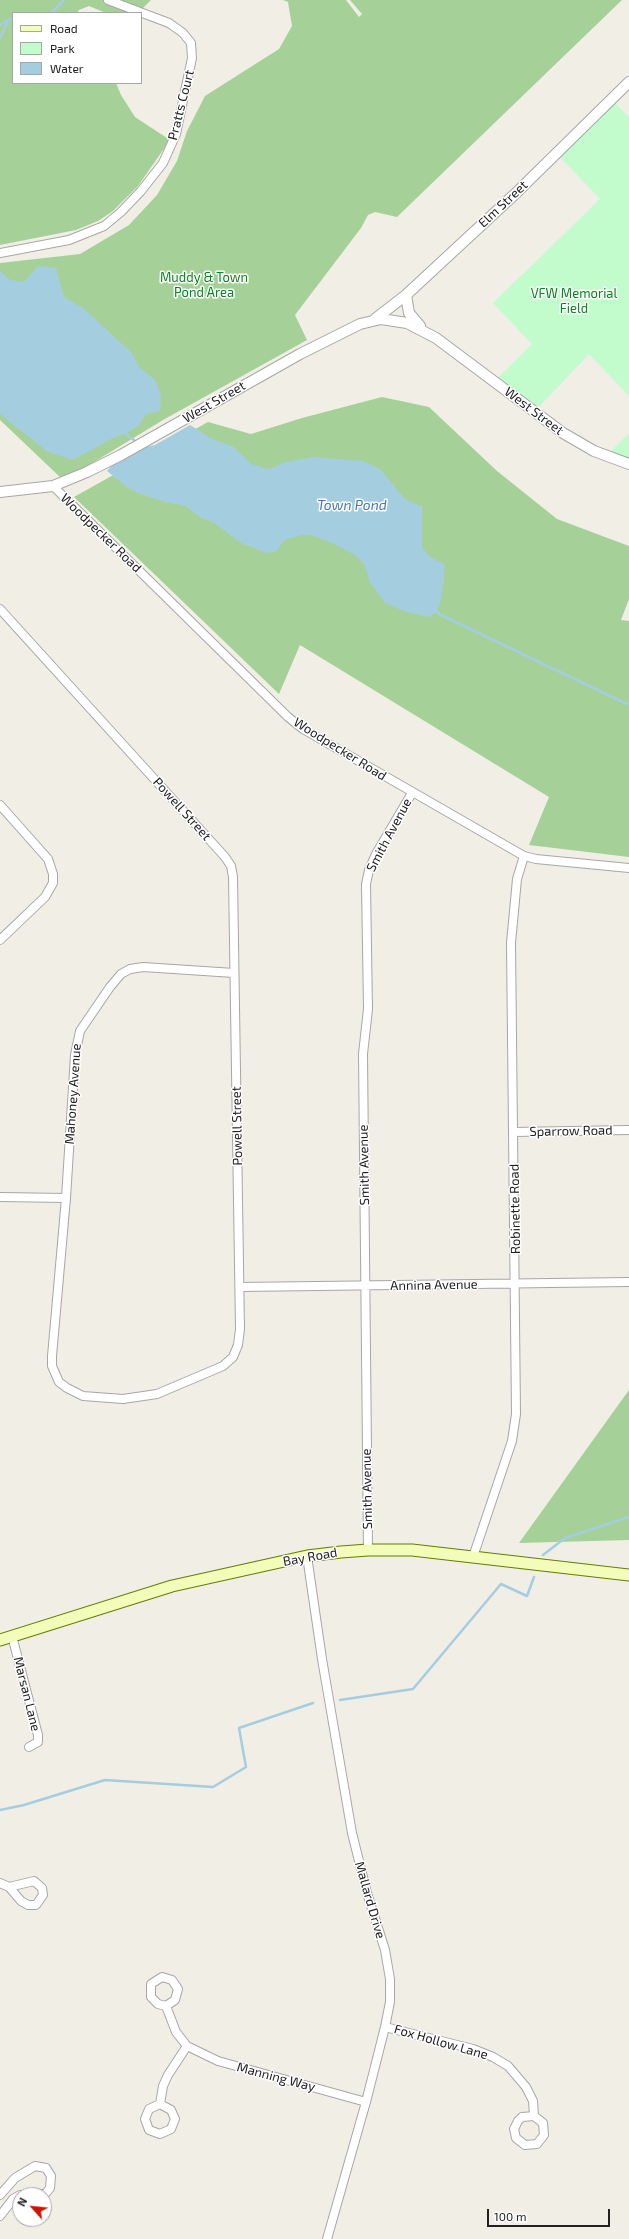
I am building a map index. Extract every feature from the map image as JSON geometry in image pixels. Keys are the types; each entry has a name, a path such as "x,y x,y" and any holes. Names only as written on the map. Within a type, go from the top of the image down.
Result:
{"main road":[{"name":"Bay Road","path":"0,1640 172,1586 307,1556 368,1550 412,1550 629,1575"}],"street":[{"name":"Pratts Court","path":"108,0 140,12"},
{"name":"Pratts Court","path":"0,253 69,240 104,226 121,212 141,191 162,163 175,136 184,104 192,58 191,43 183,33 169,23 142,13"},
{"name":"Elm Street","path":"372,321 406,295 515,194 629,82"},
{"name":"West Street","path":"406,295 409,313 426,332"},
{"name":"West Street","path":"0,492 53,486 122,455 300,354 360,324 372,321 394,319 407,322 447,345 563,433 594,451 629,464"},
{"name":"Woodpecker Road","path":"53,486 295,723 412,793 524,856 536,859 629,868"},
{"name":"Powell Street","path":"0,609 229,862 233,877 240,1287 238,1345 233,1357 223,1366 171,1389 144,1397 116,1399 89,1397 75,1392 60,1382 55,1375 52,1361 66,1198"},
{"name":"Smith Avenue","path":"368,1550 363,1054 368,1009 366,884 369,870 376,854 412,793"},
{"path":"0,805 48,859 53,874 53,882 45,898 0,940"},
{"name":"Robinette Road","path":"473,1557 515,1428 517,1398 511,933 517,879 524,856"},
{"name":"Mahoney Avenue","path":"66,1198 77,1042 82,1026 110,986 125,972 138,968 234,973"},
{"name":"Sparrow Road","path":"514,1132 629,1130"},
{"path":"0,1197 66,1198"},
{"name":"Annina Avenue","path":"240,1287 629,1282"},
{"name":"Mallard Drive","path":"307,1556 322,1659 352,1833 367,1893 385,1950 390,1979 390,2002 385,2027 366,2102 327,2239"},
{"name":"Marsan Lane","path":"12,1636 38,1736 38,1742 29,1747"},
{"path":"0,1883 10,1887"},
{"name":"Manning Way","path":"166,2006 176,2032 187,2046 218,2061 366,2102"},
{"name":"Fox Hollow Lane","path":"385,2027 473,2050 501,2061 514,2072 530,2094 534,2116"},
{"path":"160,2104 168,2075 187,2046"},
{"path":"12,2194 2,2190 25,2170 39,2166 48,2170 52,2179 50,2187"},
{"path":"0,2216 3,2205 12,2200"}],"green space":[{"path":"0,0 151,0 139,12 104,12 89,6 78,12 12,12 12,84 116,84 121,95 135,117 170,140 138,186 113,211 98,221 76,230 0,245"},
{"name":"Muddy & Town Pond Area","path":"283,0 346,0 359,17 362,14 350,0 622,0 397,217 375,212 368,215 361,228 295,315 307,340 163,420 71,476 61,478 0,420 0,263 80,254 129,225 157,195 177,161 187,131 205,96 279,49 292,26 288,2"},
{"name":"VFW Memorial Field","path":"615,103 629,117 629,396 589,354 536,410 497,379 532,344 493,303 600,199 559,156"},
{"path":"382,397 429,407 497,471 557,519 629,546 629,599 621,620 629,621 629,857 529,845 549,797 300,645 279,694 74,497 208,422 251,434 302,418"},
{"path":"629,433 629,460 609,453"},
{"path":"629,1390 629,1540 519,1543"}],"water":[{"path":"38,266 56,268 64,297 83,308 132,353 139,367 155,380 161,396 160,411 146,414 139,425 127,433 113,438 73,460 48,452 0,414 0,271 10,280 24,282"},
{"name":"Town Pond","path":"190,425 212,439 234,447 251,464 267,469 273,468 282,463 313,457 363,461 380,469 405,499 422,507 422,547 429,556 445,565 441,600 436,612 430,617 406,612 385,603 370,582 364,564 355,555 332,543 312,535 301,535 285,540 275,552 267,553 241,543 213,522 201,518 186,506 165,502 138,493 127,487 107,471 113,464 139,448 155,445"}],"waterway":[{"path":"52,12 64,0"},
{"path":"0,25 9,19 12,20"},
{"path":"0,38 9,19"},
{"path":"124,433 134,440"},
{"path":"434,609 441,615 629,705"},
{"path":"543,1555 565,1538 629,1517"},
{"path":"340,1700 413,1689 501,1584 527,1596 534,1577"},
{"path":"0,1810 24,1805 105,1780 213,1787 246,1767 239,1728 313,1703"}]}
